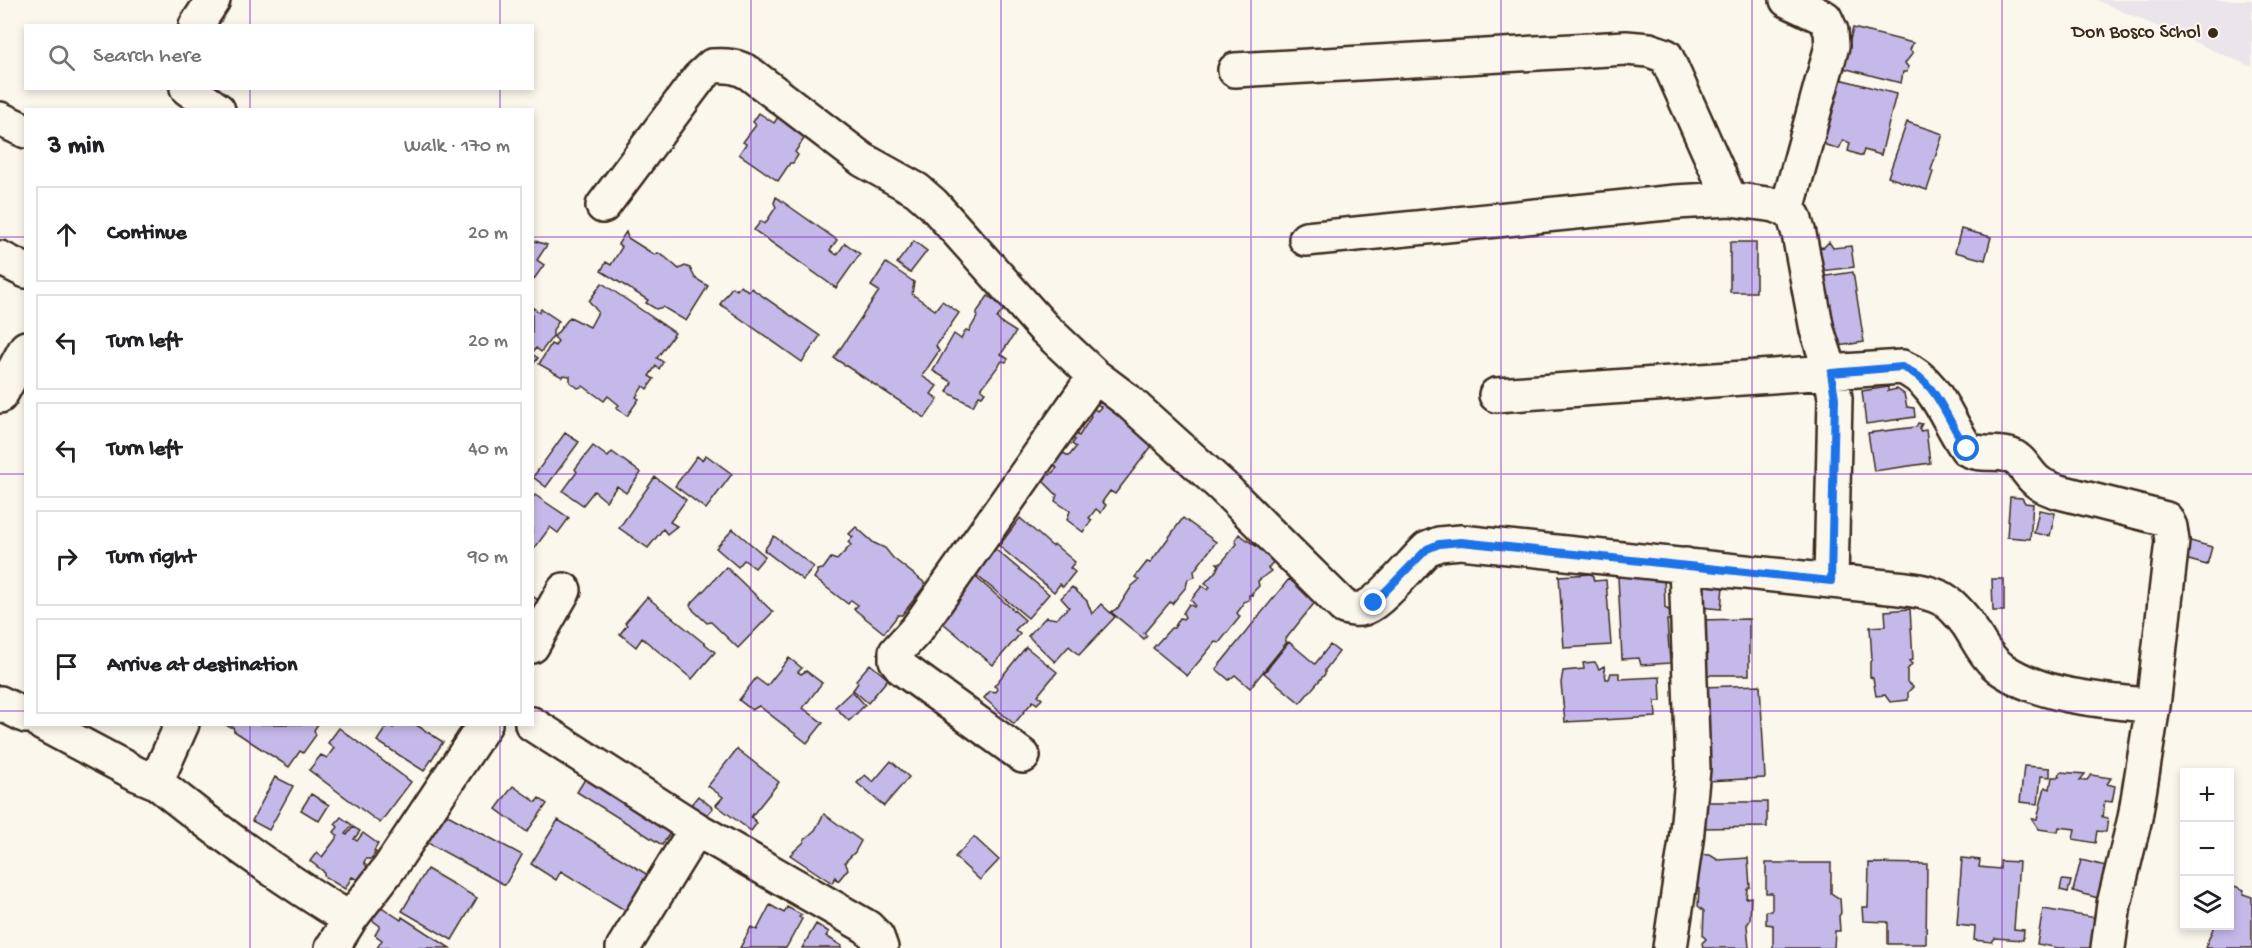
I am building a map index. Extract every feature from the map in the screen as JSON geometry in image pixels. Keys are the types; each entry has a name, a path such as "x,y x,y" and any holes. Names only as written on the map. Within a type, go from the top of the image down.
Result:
{"street":[{"path":"197,24 213,0"},
{"path":"1787,210 1832,46 1831,31 1825,18 1788,0"},
{"path":"1235,70 1626,48 1648,50 1666,56 1730,199"},
{"path":"603,206 699,78 712,66 738,67 863,160 917,190 933,204 1043,327 1095,376 1126,400 1222,486 1344,607 1360,609 1374,603 1427,549 1439,544 1461,542 1831,581 1916,592 1942,598 1956,610 1982,648 2001,669 2023,681 2091,699 2153,706"},
{"path":"190,90 215,108"},
{"path":"0,119 24,130"},
{"path":"1306,239 1665,203 1730,199 1775,205 1787,210 1794,217 1799,234 1817,330 1831,373 1835,398 1831,581"},
{"path":"0,258 24,270"},
{"path":"0,396 24,352"},
{"path":"1496,395 1902,367 1924,379 1967,449 1974,453 2009,455 2019,460 2026,471 2040,484 2056,491 2166,519 2172,541 2153,706 2135,819 2114,904 2108,948"},
{"path":"1023,756 903,669 896,660 896,652 917,629 1095,376"},
{"path":"1670,948 1686,841 1693,769 1686,565"},
{"path":"534,642 564,590"},
{"path":"0,703 24,715"},
{"path":"534,725 696,829 867,927 877,937 881,948"},
{"path":"47,726 156,782 237,844 317,900 350,919"},
{"path":"156,782 181,726"},
{"path":"332,948 350,919 390,867 484,726"},
{"path":"623,948 696,829"}],"shaded area":[{"name":"Don Bosco Schol","path":"2096,0 2252,0 2252,67"}],"building":[{"path":"1853,28 1913,43 1910,50 1913,53 1905,63 1908,67 1907,72 1903,72 1901,83 1843,68"},
{"path":"1840,79 1896,94 1881,155 1864,150 1862,156 1848,151 1850,143 1843,140 1839,149 1826,145 1821,136"},
{"path":"759,113 774,123 778,117 806,136 795,152 798,155 778,181 739,154 746,144 743,142 756,125 753,122"},
{"path":"1907,122 1943,134 1927,190 1888,177"},
{"path":"776,197 837,240 830,250 837,255 845,243 860,254 836,288 754,230 761,221 765,224 776,207 774,203"},
{"path":"1961,229 1991,237 1985,260 1955,252"},
{"path":"626,232 628,238 655,255 658,253 665,257 679,269 685,266 690,268 695,278 708,286 686,321 663,307 656,309 646,303 648,300 601,271 606,262 611,265 622,247 618,244"},
{"path":"534,241 547,245 537,260 544,265 534,279"},
{"path":"914,241 927,251 910,273 897,263"},
{"path":"1730,242 1756,242 1756,292 1730,292"},
{"path":"1829,242 1833,248 1851,246 1854,267 1821,271 1817,248 1824,247"},
{"path":"886,263 914,282 912,294 935,310 942,301 959,313 936,346 939,351 922,376 937,386 931,394 938,399 925,418 834,358 879,291 871,286"},
{"path":"1853,272 1864,342 1832,347 1821,277"},
{"path":"602,283 675,333 657,358 663,362 659,369 656,366 649,376 654,379 647,389 643,386 636,397 639,399 627,416 616,408 619,405 608,396 604,401 583,386 578,388 570,382 570,376 563,375 562,377 539,364 551,344 555,346 558,341 554,337 570,317 590,327 598,312 589,301"},
{"path":"740,286 749,291 751,288 820,336 802,362 720,304 732,287 737,290"},
{"path":"988,296 1005,308 997,318 1000,322 1016,332 1001,354 1008,359 1006,362 1002,361 981,389 985,392 982,396 979,395 973,406 947,392 952,382 933,371 954,334 961,339 966,330 969,331 977,317 977,312"},
{"path":"534,308 539,312 541,309 559,321 553,330 553,336 541,352 536,348 534,350"},
{"path":"1888,387 1888,391 1897,389 1904,394 1907,407 1914,408 1915,417 1866,424 1862,391"},
{"path":"1100,401 1155,442 1115,494 1110,491 1102,502 1106,505 1101,513 1096,509 1089,518 1092,520 1083,532 1067,520 1070,511 1055,501 1057,495 1041,479 1048,473 1050,475 1057,468 1052,463 1063,453 1069,456 1076,447 1072,444 1075,440 1071,438 1074,433 1079,436 1091,417 1089,411 1092,407 1097,411 1101,407 1097,404"},
{"path":"1918,423 1922,424 1920,431 1926,430 1930,463 1874,471 1868,433 1916,427"},
{"path":"565,433 579,442 546,487 534,476"},
{"path":"593,446 608,457 612,452 641,473 626,493 617,486 606,501 594,491 583,505 563,491 577,472 575,469"},
{"path":"706,455 732,474 706,509 675,486 697,456 702,460"},
{"path":"655,477 686,500 670,522 677,526 667,534 663,529 648,548 619,528"},
{"path":"534,496 569,518 558,533 550,527 534,549"},
{"path":"2010,497 2022,498 2025,503 2033,504 2030,539 2007,537"},
{"path":"2039,510 2055,513 2050,536 2034,533"},
{"path":"1020,518 1052,546 1055,545 1075,562 1070,568 1075,572 1063,587 1060,584 1054,592 999,546"},
{"path":"1183,518 1216,542 1194,571 1195,577 1188,579 1186,587 1144,633 1147,636 1144,639 1111,612 1118,608 1132,586 1139,580 1135,577 1147,562 1150,563"},
{"path":"856,527 874,543 885,548 893,558 926,584 902,615 898,615 884,633 854,609 858,605 851,600 848,604 814,578 817,570 823,569 831,558 837,560 851,545 848,542 853,537 849,534"},
{"path":"733,529 765,556 755,568 744,560 738,567 716,548"},
{"path":"1239,534 1275,560 1268,568 1271,571 1258,581 1259,586 1251,594 1253,595 1249,595 1249,600 1243,602 1237,613 1240,617 1219,643 1215,642 1187,676 1153,648 1171,628 1174,628 1180,618 1185,617 1183,613 1189,604 1194,607 1191,600 1202,586 1208,590 1210,587 1205,583 1216,571 1219,565 1217,563 1221,563 1237,544 1235,540"},
{"path":"774,536 814,567 803,580 764,550"},
{"path":"2180,538 2212,547 2207,565 2174,556"},
{"path":"995,549 1049,594 1028,618 975,574"},
{"path":"726,567 773,612 738,648 711,622 707,623 690,605"},
{"path":"972,574 1025,620 1015,630 1020,634 993,665 937,618"},
{"path":"1592,574 1594,581 1606,580 1611,645 1564,648 1559,576"},
{"path":"1664,575 1665,608 1670,611 1670,620 1667,620 1670,663 1641,665 1639,658 1622,659 1618,577"},
{"path":"1289,579 1316,601 1250,688 1235,675 1229,680 1216,669"},
{"path":"1992,579 2004,579 2004,611 1993,611"},
{"path":"1700,583 1723,586 1721,609 1698,607"},
{"path":"1072,587 1087,601 1092,614 1101,604 1115,617 1079,655 1069,646 1055,662 1028,636 1046,617 1056,619 1069,607 1061,598"},
{"path":"534,597 546,605 534,623"},
{"path":"647,597 715,652 692,679 642,638 636,647 620,634 627,625 625,623"},
{"path":"1910,609 1913,660 1909,661 1912,664 1907,670 1907,682 1913,687 1908,692 1908,700 1890,702 1885,695 1876,696 1873,678 1870,677 1872,660 1870,627 1886,626 1885,611"},
{"path":"1749,619 1749,675 1698,675 1698,620"},
{"path":"1289,642 1315,664 1330,645 1339,652 1325,670 1325,674 1300,703 1264,673"},
{"path":"1026,647 1057,672 1038,695 1042,699 1037,704 1033,701 1014,724 984,698 990,691 996,692 997,688 994,686"},
{"path":"789,658 802,668 798,672 801,674 806,671 822,683 803,708 823,723 807,743 759,706 752,710 739,700 756,678 767,686"},
{"path":"1595,662 1599,669 1604,666 1606,679 1609,679 1611,673 1619,673 1619,679 1660,677 1661,701 1655,701 1656,717 1565,722 1561,683 1563,671 1584,669 1583,663"},
{"path":"870,664 888,679 868,703 853,690 858,683 856,680"},
{"path":"1760,685 1765,778 1707,781 1702,687"},
{"path":"852,691 865,705 849,721 835,707"},
{"path":"317,726 314,730 316,735 303,753 300,751 289,767 234,731 233,727 229,727"},
{"path":"387,726 393,728 394,726 418,726 443,742 424,771 377,741"},
{"path":"339,728 411,782 380,823 309,770 321,755 327,758 334,748 328,743"},
{"path":"737,749 779,782 751,817 757,823 751,831 716,805 723,797 708,786"},
{"path":"891,761 909,777 884,806 857,783 865,775 873,782"},
{"path":"2024,766 2050,768 2050,777 2041,776 2038,804 2020,802"},
{"path":"590,771 676,824 662,845 577,792"},
{"path":"2060,772 2085,774 2080,780 2087,780 2091,775 2111,778 2107,784 2115,786 2112,802 2105,801 2102,817 2108,818 2106,832 2097,831 2095,843 2073,839 2075,829 2059,827 2058,832 2039,829 2032,819 2037,819 2045,787 2050,789 2052,777 2059,777"},
{"path":"275,777 293,786 269,830 252,821"},
{"path":"513,786 536,802 539,798 547,804 527,832 496,809"},
{"path":"311,794 329,805 319,821 301,810"},
{"path":"698,796 713,808 699,824 685,812"},
{"path":"1699,802 1767,802 1767,827 1700,828"},
{"path":"442,812 522,855 505,885 426,842"},
{"path":"824,814 861,841 855,852 845,862 848,869 838,881 835,877 832,883 790,855 815,830"},
{"path":"341,817 352,825 345,834 347,835 353,827 360,831 354,839 357,841 363,833 378,844 371,859 366,859 364,862 367,867 359,880 352,877 345,889 325,877 323,871 310,861 317,852 322,857 338,836 334,832 338,827 335,824"},
{"path":"558,820 648,875 626,911 561,871 556,880 531,864"},
{"path":"974,837 999,860 980,880 955,857"},
{"path":"1692,854 1710,855 1718,860 1748,858 1750,887 1747,889 1746,898 1751,897 1750,920 1747,925 1749,948 1703,948 1702,943 1706,939 1703,936 1704,911 1698,906 1699,889 1690,883"},
{"path":"1962,858 1980,860 1979,867 2000,869 2000,861 2019,862 2014,929 2024,930 2023,940 1995,938 1992,942 1974,940 1975,927 1957,925"},
{"path":"2081,860 2106,866 2098,898 2073,891"},
{"path":"1766,863 1831,863 1831,893 1840,899 1841,913 1839,916 1840,931 1835,931 1834,948 1773,948 1773,925 1766,924 1766,911 1772,911 1772,893 1766,893"},
{"path":"1869,863 1927,864 1926,944 1888,944 1888,922 1863,921 1862,907 1868,907"},
{"path":"427,869 477,898 452,940 402,911"},
{"path":"2062,880 2071,881 2068,892 2060,890"},
{"path":"2234,886 2244,890 2243,894 2252,897 2252,948 2205,948 2212,930 2234,930"},
{"path":"770,905 784,913 787,907 802,915 799,917 802,919 786,948 740,948 751,927 757,930"},
{"path":"380,906 401,920 402,917 450,948 377,948 382,940 375,935 380,926 372,920"},
{"path":"2043,909 2097,918 2092,948 2059,948 2037,944"},
{"path":"816,924 829,932 826,936 842,946 841,948 802,948"}],"place":[{"name":"Don Bosco Schol","path":"2213,33"}],"route":[{"path":"1374,603 1427,549 1439,544 1461,542 1831,581 1835,398 1831,373 1902,367 1912,371 1924,379 1937,397 1959,439 1967,449"}]}
